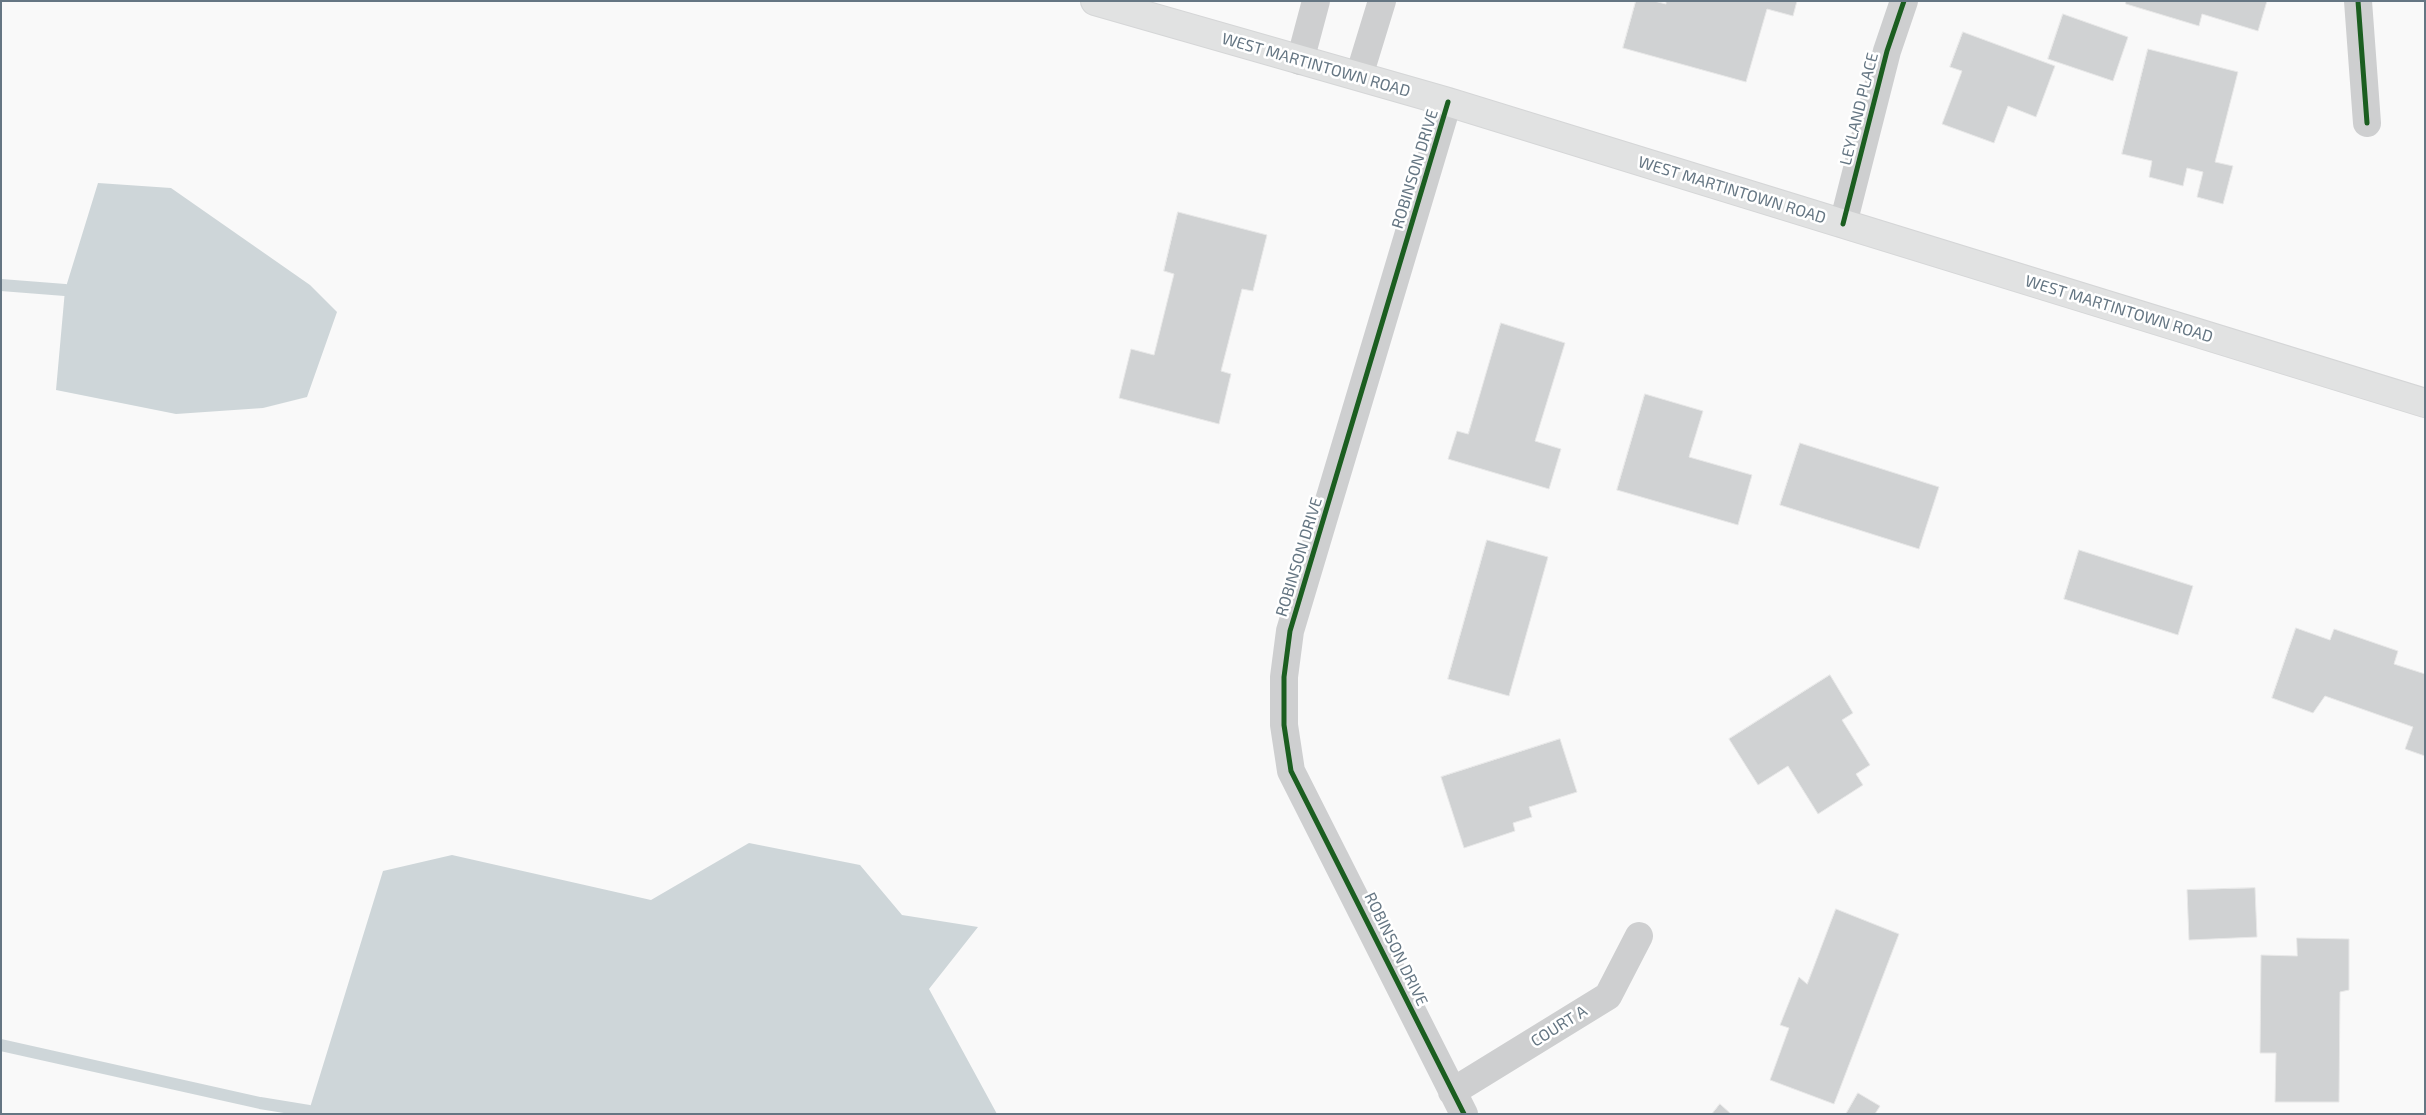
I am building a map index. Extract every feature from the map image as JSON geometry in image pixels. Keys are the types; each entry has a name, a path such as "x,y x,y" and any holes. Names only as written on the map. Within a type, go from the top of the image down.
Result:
{"main road":[{"name":"WEST MARTINTOWN ROAD","path":"1095,1 1448,102 2425,403"}],"street":[{"path":"1300,61 1316,1"},
{"path":"1359,76 1382,1"},
{"name":"LEYLAND PLACE","path":"1843,224 1887,51 1904,1"},
{"path":"2358,1 2367,123"},
{"name":"ROBINSON DRIVE","path":"1448,102 1290,631 1284,678 1284,725 1291,770 1376,936 1458,1103"},
{"name":"COURT A","path":"1458,1103 1608,996 1639,936"}],"shaded area":[{"path":"98,183 171,188 310,285 337,312 307,397 263,408 176,414 56,390 65,290"},
{"path":"749,843 860,865 902,915 978,927 929,989 997,1114 308,1114 383,871 452,855 651,900"}],"building":[{"path":"1636,1 1654,1 1666,4 1666,1 1797,1 1793,16 1767,9 1746,82 1623,48"},
{"path":"2126,1 2267,1 2258,31 2202,14 2199,26 2126,4"},
{"path":"2063,14 2128,37 2113,81 2048,59"},
{"path":"1963,32 2055,66 2036,117 2008,106 1994,143 1942,124 1962,71 1950,67"},
{"path":"2148,49 2238,72 2215,162 2233,166 2223,204 2197,197 2203,172 2187,168 2183,186 2149,177 2152,161 2122,154"},
{"path":"1178,212 1267,235 1253,291 1242,289 1221,371 1231,374 1219,424 1119,398 1131,349 1154,355 1174,274 1164,271"},
{"path":"1501,323 1565,343 1535,441 1561,449 1549,489 1448,459 1457,431 1468,434"},
{"path":"1645,394 1703,411 1689,457 1752,475 1738,525 1617,490"},
{"path":"1800,443 1939,487 1919,549 1780,505"},
{"path":"1487,540 1548,557 1509,696 1448,679"},
{"path":"2079,550 2193,586 2178,635 2064,599"},
{"path":"2296,628 2330,640 2334,629 2398,651 2394,664 2425,674 2425,756 2405,749 2413,727 2325,696 2313,713 2272,698"},
{"path":"1830,675 1853,713 1842,720 1870,765 1856,774 1863,785 1818,814 1788,766 1758,785 1729,739"},
{"path":"1560,739 1577,792 1529,807 1532,817 1513,823 1515,831 1464,848 1441,777"},
{"path":"2255,888 2257,937 2189,940 2187,890"},
{"path":"1836,909 1899,934 1834,1104 1770,1080 1789,1028 1780,1025 1799,977 1807,984"},
{"path":"2297,938 2349,939 2349,990 2340,992 2339,1102 2275,1102 2276,1053 2260,1053 2261,955 2297,956"},
{"path":"1858,1093 1880,1106 1875,1114 1846,1114"},
{"path":"1720,1104 1731,1114 1712,1114"}],"waterway":[{"path":"1,285 65,290"},
{"path":"1,1045 260,1103 309,1111"}],"cycle path":[{"path":"1843,224 1887,51 1904,1"},
{"path":"2358,1 2367,123"},
{"path":"1448,102 1290,631 1284,677 1284,725 1291,771 1464,1114"}]}
